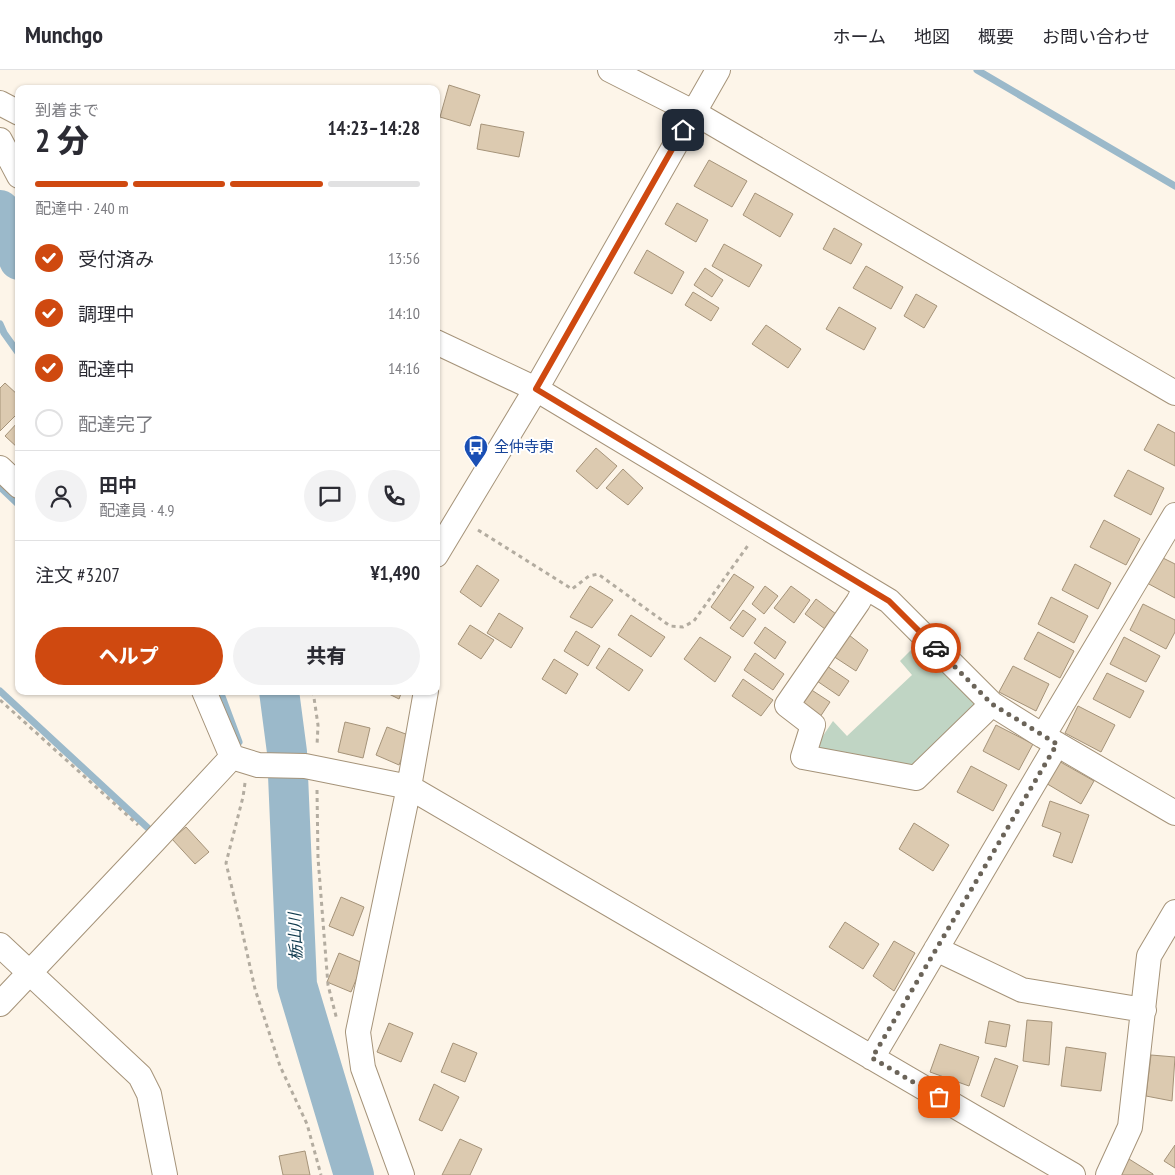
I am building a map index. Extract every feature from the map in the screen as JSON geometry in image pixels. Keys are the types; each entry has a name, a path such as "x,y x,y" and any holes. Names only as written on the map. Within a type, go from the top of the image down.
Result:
{"street":[{"path":"610,70 693,112 1175,393"},
{"path":"440,549 536,389 718,70"},
{"path":"0,103 15,112"},
{"path":"0,140 15,168"},
{"path":"440,344 536,389 889,601 992,704 1175,813"},
{"path":"0,468 15,482"},
{"path":"872,1058 936,949 1175,515"},
{"path":"866,587 858,602 787,704 813,725 803,757 916,778 992,704"},
{"path":"206,695 246,762"},
{"path":"402,1175 363,1068 358,1032 409,787 425,695"},
{"path":"0,1004 155,840 246,762 311,767 409,787 1073,1175"},
{"path":"1108,1175 1130,1127 1149,956 1175,912"},
{"path":"0,945 140,1076 150,1094 165,1175"},
{"path":"936,949 1022,990 1144,1010"}],"path":[{"path":"459,518 572,589 589,576 598,574 670,626 683,627 694,621 762,525"},
{"path":"314,695 318,725 311,767 328,985 337,1021"},
{"path":"0,700 155,840"},
{"path":"246,762 243,797 226,863 255,989 280,1066 307,1124 321,1175"}],"green space":[{"path":"918,643 978,701 909,771 812,752 833,721 847,736 912,675 900,661"}],"building":[{"path":"449,85 480,95 470,126 440,117"},
{"path":"481,124 524,132 519,157 477,149"},
{"path":"709,160 747,181 732,207 694,186"},
{"path":"755,193 793,214 780,237 743,215"},
{"path":"677,203 708,220 696,242 665,224"},
{"path":"834,228 862,244 851,264 823,249"},
{"path":"724,244 762,265 749,287 712,266"},
{"path":"647,250 684,272 672,294 634,273"},
{"path":"866,266 903,287 891,309 853,288"},
{"path":"705,268 723,280 712,297 694,285"},
{"path":"693,292 719,308 711,321 685,305"},
{"path":"916,294 937,306 924,328 904,316"},
{"path":"839,307 876,328 864,350 826,329"},
{"path":"766,325 801,349 788,368 752,344"},
{"path":"5,383 15,392 15,416 0,431 0,388"},
{"path":"1158,424 1175,433 1175,466 1144,450"},
{"path":"15,425 15,445 5,436"},
{"path":"596,448 617,466 597,489 576,471"},
{"path":"623,469 643,488 628,505 606,488"},
{"path":"1128,470 1164,488 1151,515 1114,496"},
{"path":"1104,520 1140,539 1126,565 1090,547"},
{"path":"1161,557 1175,564 1175,598 1147,583"},
{"path":"1075,564 1111,583 1098,609 1062,590"},
{"path":"477,565 499,580 481,607 460,592"},
{"path":"734,574 754,587 730,621 711,607"},
{"path":"590,586 613,600 592,628 570,617"},
{"path":"765,586 778,596 764,614 752,604"},
{"path":"791,586 810,600 794,623 774,608"},
{"path":"1051,597 1088,616 1074,643 1038,624"},
{"path":"816,599 836,614 825,629 805,614"},
{"path":"1143,604 1175,620 1175,632 1166,649 1130,630"},
{"path":"743,610 756,619 743,637 730,628"},
{"path":"499,613 523,628 511,648 487,633"},
{"path":"631,615 665,637 651,657 618,635"},
{"path":"470,625 494,640 481,659 458,644"},
{"path":"765,627 786,642 775,659 754,643"},
{"path":"576,631 600,646 588,666 564,651"},
{"path":"1038,632 1074,651 1060,678 1024,659"},
{"path":"849,635 868,650 856,671 833,656"},
{"path":"700,637 731,657 715,682 684,659"},
{"path":"1124,637 1160,656 1146,682 1110,664"},
{"path":"609,648 643,670 629,691 596,668"},
{"path":"755,653 784,674 773,690 744,670"},
{"path":"554,659 578,674 566,694 542,679"},
{"path":"827,666 849,681 839,696 817,681"},
{"path":"1013,666 1049,684 1036,711 999,692"},
{"path":"1107,673 1144,691 1130,718 1093,699"},
{"path":"743,679 773,700 761,716 732,696"},
{"path":"807,687 830,702 820,717 798,702"},
{"path":"391,695 400,695 399,699"},
{"path":"1078,706 1115,725 1101,752 1065,733"},
{"path":"345,722 370,728 363,758 338,752"},
{"path":"996,725 1033,744 1019,770 983,751"},
{"path":"387,727 411,736 399,765 376,755"},
{"path":"1057,760 1094,781 1081,804 1044,782"},
{"path":"971,766 1007,785 993,811 957,792"},
{"path":"1050,801 1089,815 1072,863 1053,856 1061,833 1042,826"},
{"path":"914,823 949,845 933,871 899,849"},
{"path":"186,827 209,852 195,864 172,839"},
{"path":"341,897 364,907 353,936 329,926"},
{"path":"845,922 879,944 863,969 829,947"},
{"path":"894,941 915,953 894,991 873,976"},
{"path":"339,953 363,963 351,992 327,982"},
{"path":"1027,1020 1052,1022 1049,1065 1023,1061"},
{"path":"989,1021 1010,1025 1006,1047 985,1043"},
{"path":"389,1023 413,1033 401,1062 377,1052"},
{"path":"453,1043 477,1053 465,1082 441,1072"},
{"path":"940,1044 979,1057 969,1086 930,1072"},
{"path":"1066,1047 1106,1053 1101,1091 1061,1086"},
{"path":"1151,1055 1175,1057 1172,1101 1146,1096"},
{"path":"995,1058 1018,1066 1004,1107 981,1096"},
{"path":"434,1084 459,1097 442,1131 419,1120"},
{"path":"460,1139 482,1149 470,1175 442,1175"},
{"path":"1175,1145 1175,1168 1164,1161"},
{"path":"305,1151 310,1175 283,1175 279,1156"},
{"path":"1129,1159 1153,1174 1153,1175 1119,1175"}],"waterway":[{"path":"977,70 1175,186"},
{"name":"栃山川","path":"0,210 15,249"},
{"path":"0,324 15,348"},
{"path":"0,487 15,501"},
{"path":"0,691 148,828"},
{"path":"221,695 239,742"},
{"name":"栃山川","path":"280,695 287,752 297,985 354,1175"}],"way so far":[{"path":"936,648 992,704 1057,744 872,1058 939,1097"}],"place":[{"name":"全仲寺東","path":"476,468"}],"route":[{"path":"683,130 536,389 889,601 936,648"}]}
